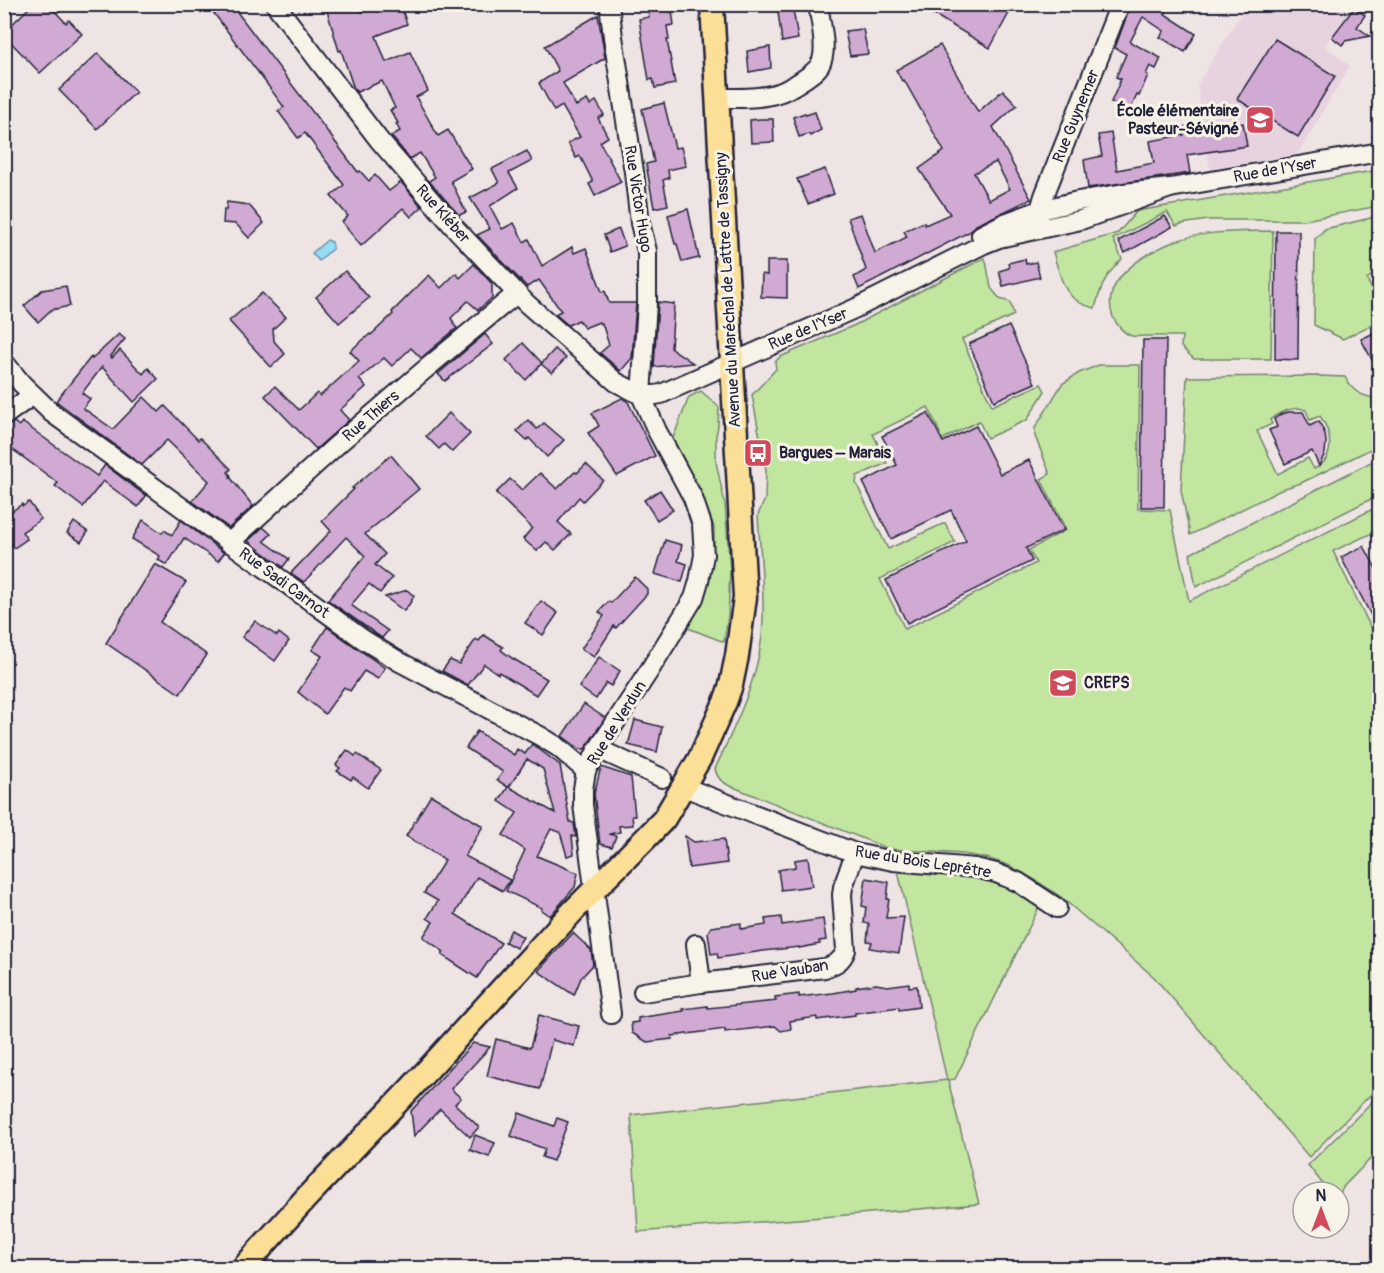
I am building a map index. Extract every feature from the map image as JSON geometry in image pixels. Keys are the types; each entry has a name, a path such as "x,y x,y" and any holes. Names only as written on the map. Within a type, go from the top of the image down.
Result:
{"main road":[{"name":"Avenue du Maréchal de Lattre de Tassigny","path":"594,890 664,819 705,748 725,702 734,671 745,609 745,564 712,4"},
{"path":"243,1269 306,1198 594,890"}],"street":[{"name":"Rue Kléber","path":"275,4 373,134 516,294 616,382 641,395"},
{"name":"Rue Victor Hugo","path":"609,4 640,223 647,251 647,303 641,395"},
{"path":"718,98 776,94 787,90 819,68 824,52 818,4"},
{"name":"Rue Guynemer","path":"1039,230 1040,210 1120,4"},
{"name":"Rue de l'Yser","path":"939,266 967,244 998,226 1040,210 1124,193 1170,188 1380,152"},
{"name":"Rue de l'Yser","path":"641,395 661,394 863,305 999,238 1081,220 1170,188"},
{"name":"Rue Thiers","path":"229,543 346,437 516,294"},
{"name":"Rue Sadi Carnot","path":"4,362 52,413 378,650 540,736 558,747 586,771"},
{"path":"4,416 33,395"},
{"name":"Rue de Verdun","path":"611,1014 583,806 586,771 694,598 704,555 702,525 693,498 657,431 641,395"},
{"path":"598,749 662,777"},
{"name":"Rue du Bois Leprêtre","path":"684,787 855,853 893,861 984,869 1017,882 1057,908"},
{"name":"Rue Vauban","path":"643,992 825,968 839,961 846,950 843,887 855,853"},
{"path":"696,944 701,983"}],"shaded area":[{"name":"École élémentaire Pasteur-Sévigné","path":"1235,5 1355,5 1325,46 1350,66 1298,154 1210,169 1197,85 1243,10"}],"green space":[{"path":"1379,170 1379,206 1305,220 1208,220 1176,226 1167,212 1113,239 1122,259 1104,281 1095,308 1076,300 1061,280 1053,252 1118,233 1137,211"},
{"path":"1379,216 1379,270 1367,279 1379,307 1379,321 1343,339 1314,325 1315,239 1325,229"},
{"path":"1273,231 1271,359 1194,359 1181,347 1182,336 1132,336 1123,331 1114,320 1110,304 1112,291 1127,270 1149,254 1173,242 1197,235"},
{"name":"CREPS","path":"984,258 991,288 1000,299 1010,302 1014,315 962,339 992,406 1041,384 1045,391 1027,420 987,438 979,421 941,440 928,407 873,434 887,463 857,476 856,483 888,549 945,523 955,542 880,579 905,629 1036,563 1029,550 1066,530 1041,479 1050,474 1035,436 1035,428 1062,384 1079,373 1099,365 1140,365 1138,509 1170,510 1189,601 1379,506 1379,530 1333,551 1379,644 1379,1086 1309,1157 1154,977 1061,897 1035,880 1008,865 986,858 963,854 889,849 728,785 720,779 716,772 715,769 753,679 762,640 763,595 758,515 765,499 766,470 752,395 776,369 775,362 780,357 855,325"},
{"path":"1187,377 1345,377 1351,387 1359,393 1379,399 1379,445 1190,535 1181,490","holes":["1299,408 1306,410 1310,420 1320,416 1327,430 1330,445 1326,459 1314,469 1308,458 1278,474 1257,431 1272,424 1270,420 1283,411"]},
{"path":"701,391 719,407 716,462 725,504 730,571 724,642 688,628 710,577 714,527 705,503 673,438 689,397"},
{"path":"1379,458 1379,495 1196,587 1190,554"},
{"path":"897,867 1002,880 1041,903 955,1079 948,1080 979,1204 638,1232 631,1115 947,1080"},
{"path":"1379,1095 1379,1150 1350,1180 1320,1180 1308,1165"}],"water":[{"path":"327,240 332,242 333,248 319,261 312,253"}],"building":[{"path":"33,4 48,4 66,23 69,20 82,34 40,73 4,35 4,32"},
{"path":"207,4 231,4 358,172 360,171 369,181 375,175 389,191 401,182 422,207 411,217 403,208 361,246 342,222 348,216 331,196 344,185 305,133 298,138 278,111 284,107"},
{"path":"325,4 360,4 362,12 383,4 400,4 407,24 376,36 386,62 410,52 428,91 416,97 438,136 448,130 472,169 451,181 466,212 459,215 429,181 435,177 420,153 410,159 391,136 400,131 390,110 395,108 382,81 357,92 354,89 341,50 339,51"},
{"path":"647,4 671,4 674,25 667,26 669,40 667,40 675,84 655,88 653,79 649,80 639,19 649,17"},
{"path":"777,4 792,4 798,39 782,42"},
{"path":"916,4 1014,4 990,48"},
{"path":"1131,4 1170,4 1165,14 1196,34 1185,52 1160,37 1164,31 1143,17 1130,42 1161,58 1156,69 1150,66 1139,96 1137,95 1130,110 1111,102 1121,79 1116,77 1126,54 1115,48"},
{"path":"1354,8 1365,15 1357,27 1370,36 1345,41 1342,45 1332,37"},
{"path":"598,15 605,58 563,83 576,106 587,100 590,105 596,101 604,115 598,118 608,137 600,142 621,182 595,196 589,184 593,182 580,156 576,158 568,143 580,137 562,106 554,111 539,83 558,71 545,46"},
{"path":"863,29 868,54 850,56 845,31"},
{"path":"1275,39 1335,76 1298,137 1237,99"},
{"path":"940,45 978,112 1003,90 1017,105 993,127 1031,199 976,225 971,231 859,289 854,277 866,270 848,218 861,214 875,253 907,237 904,231 950,214 919,169 944,151 896,70","holes":["996,162 1010,189 989,200 974,173"]},
{"path":"770,47 771,68 749,72 747,51"},
{"path":"98,53 136,92 97,129 59,90"},
{"path":"664,103 675,148 681,147 686,166 668,170 669,178 663,180 668,205 654,208 646,164 654,162 642,109"},
{"path":"815,112 821,130 810,136 809,134 799,137 793,117"},
{"path":"773,119 774,142 751,143 750,120"},
{"path":"1243,123 1247,146 1187,155 1190,173 1088,188 1084,160 1102,156 1098,135 1111,133 1117,170 1154,163 1150,141 1184,135 1183,127 1202,124 1203,130"},
{"path":"527,151 532,161 509,173 518,188 490,206 502,229 514,223 524,242 529,239 542,266 572,247 574,253 586,248 602,292 605,291 609,303 636,303 632,358 621,371 600,353 609,345 602,323 584,328 579,320 568,325 555,314 561,311 539,280 527,287 477,235 490,229 470,198 499,183 492,169"},
{"path":"825,169 834,194 808,204 797,179"},
{"path":"227,202 249,205 264,223 249,238 236,224 223,223"},
{"path":"688,209 699,258 682,262 668,215"},
{"path":"1165,216 1172,227 1125,253 1118,241"},
{"path":"619,229 625,246 610,252 604,235"},
{"path":"1276,231 1299,231 1298,360 1275,359"},
{"path":"1025,259 1026,264 1036,262 1040,277 1003,286 999,271 1009,268 1008,263"},
{"path":"767,261 787,261 787,298 761,297 762,274 767,275"},
{"path":"474,264 492,284 492,298 478,310 468,301 451,318 457,328 421,358 411,348 392,366 384,358 359,379 366,387 340,410 349,420 316,449 265,396 275,386 299,410 317,393 320,396 359,361 350,351 393,314 392,312 429,275 441,288 456,273 460,278"},
{"path":"345,271 369,298 339,323 316,297"},
{"path":"66,286 70,306 51,310 38,322 24,306 42,290"},
{"path":"262,293 286,317 273,329 274,341 285,354 271,367 229,321"},
{"path":"658,302 674,304 671,348 693,363 654,367"},
{"path":"1009,326 1035,383 994,401 969,344"},
{"path":"1380,330 1380,375 1361,339"},
{"path":"119,334 125,339 110,357 112,358 120,350 143,374 148,368 158,379 134,402 102,367 82,393 90,399 83,408 113,429 144,397 159,412 165,406 198,440 200,438 231,469 228,472 230,477 253,506 229,528 192,501 209,481 167,440 142,465 56,401 91,357 92,359"},
{"path":"485,334 493,344 445,381 438,374"},
{"path":"1143,340 1166,340 1164,507 1141,507"},
{"path":"523,343 542,363 526,380 506,360"},
{"path":"555,349 566,358 552,373 541,364"},
{"path":"622,398 628,402 655,456 617,476 588,433 599,426 592,413"},
{"path":"1289,412 1303,412 1310,426 1319,421 1326,442 1325,453 1319,466 1312,451 1285,464 1269,430 1277,427 1274,419"},
{"path":"449,413 470,434 452,452 444,444 439,449 426,436"},
{"path":"928,413 943,442 976,426 1000,474 1029,460 1064,530 1026,548 1032,561 907,623 886,580 966,541 951,510 891,539 863,482 897,465 882,436"},
{"path":"528,420 537,429 544,423 564,440 547,457 529,438 527,440 517,431"},
{"path":"14,422 19,426 22,422 97,476 105,465 146,496 138,507 103,481 83,507 55,486 58,483 4,443 4,431"},
{"path":"391,455 419,489 365,534 385,554 375,565 392,578 380,593 369,584 351,605 388,631 382,638 328,600 365,556 346,537 304,582 291,573 331,531 322,521 354,489 352,488"},
{"path":"586,464 603,480 583,501 579,497 558,522 571,534 555,550 546,542 537,551 523,539 532,528 496,493 510,479 522,490 540,473 557,489"},
{"path":"660,490 673,510 657,520 644,500"},
{"path":"29,502 41,519 22,532 27,539 14,548 10,544 4,548 4,517 22,504 23,506"},
{"path":"143,520 162,533 164,530 172,535 181,520 224,553 218,561 184,538 167,565 158,560 160,556 132,539"},
{"path":"74,522 88,532 81,542 67,533"},
{"path":"263,527 271,534 264,541 289,559 283,567 248,541"},
{"path":"665,540 682,545 678,561 687,564 682,582 655,574"},
{"path":"1364,546 1380,576 1380,633 1341,557"},
{"path":"155,564 186,582 160,622 207,655 180,694 106,643"},
{"path":"635,577 647,589 647,594 616,628 614,626 594,657 581,649 604,616 599,612 609,601 611,603"},
{"path":"407,590 414,596 404,611 385,597"},
{"path":"541,601 558,613 543,635 525,623"},
{"path":"255,621 277,636 279,633 289,641 275,661 242,637"},
{"path":"327,627 385,668 378,679 364,671 350,691 344,687 325,714 298,692 322,656 312,650"},
{"path":"484,635 503,647 501,650 512,658 547,679 536,695 484,664 468,685 442,671 450,660 459,664 476,639 479,641"},
{"path":"599,657 620,671 611,686 606,683 596,699 579,687"},
{"path":"584,704 605,718 585,749 580,749 562,736"},
{"path":"635,720 662,727 657,752 628,745"},
{"path":"477,731 514,755 517,749 525,754 532,744 560,765 570,822 574,823 576,837 572,836 574,854 567,856 560,832 551,829 537,856 578,873 575,887 550,916 541,910 542,908 506,891 525,850 503,835 517,813 499,801 508,787 497,780 503,772 466,748","holes":["527,759 543,769 555,813 509,787"]},
{"path":"347,750 381,770 368,788 353,777 351,780 337,771 340,768 336,765"},
{"path":"601,767 631,777 635,816 632,816 633,825 619,826 620,832 609,834 616,836 612,847 600,844 594,794"},
{"path":"431,795 483,826 465,856 510,880 503,891 477,877 455,914 501,943 477,978 442,955 444,952 423,937 433,922 427,918 438,901 424,893 445,860 406,836"},
{"path":"685,836 694,842 724,839 727,863 689,868"},
{"path":"808,858 812,886 781,890 778,870 795,867 795,860"},
{"path":"866,878 889,882 886,918 904,917 899,953 870,948 872,942 867,941 869,924 864,923 866,907 862,906"},
{"path":"781,917 782,925 823,919 826,940 819,941 820,944 799,948 718,958 717,953 711,954 708,932 711,927 741,923 741,929 766,925 765,919"},
{"path":"511,930 523,937 516,948 505,942"},
{"path":"573,933 591,950 593,965 581,978 574,995 538,971"},
{"path":"909,983 909,987 917,986 919,1007 899,1010 899,1007 817,1020 817,1017 790,1021 791,1029 781,1031 775,1026 725,1032 725,1029 672,1036 672,1039 647,1042 632,1033 631,1023 638,1022 638,1018 684,1011 683,1009 776,1001 775,997 833,993 876,984 888,986"},
{"path":"539,1015 579,1026 574,1046 552,1040 540,1089 487,1076 496,1039 530,1048"},
{"path":"473,1043 490,1047 451,1089 461,1098 455,1104 479,1127 470,1137 440,1109 414,1136 411,1111"},
{"path":"519,1113 554,1126 557,1118 568,1122 553,1161 542,1157 545,1149 511,1136"},
{"path":"475,1135 495,1143 489,1157 470,1150"}],"place":[{"name":"École élémentaire Pasteur-Sévigné","path":"1260,120"},
{"name":"Bargues – Marais","path":"758,453"},
{"name":"CREPS","path":"1063,683"}]}
